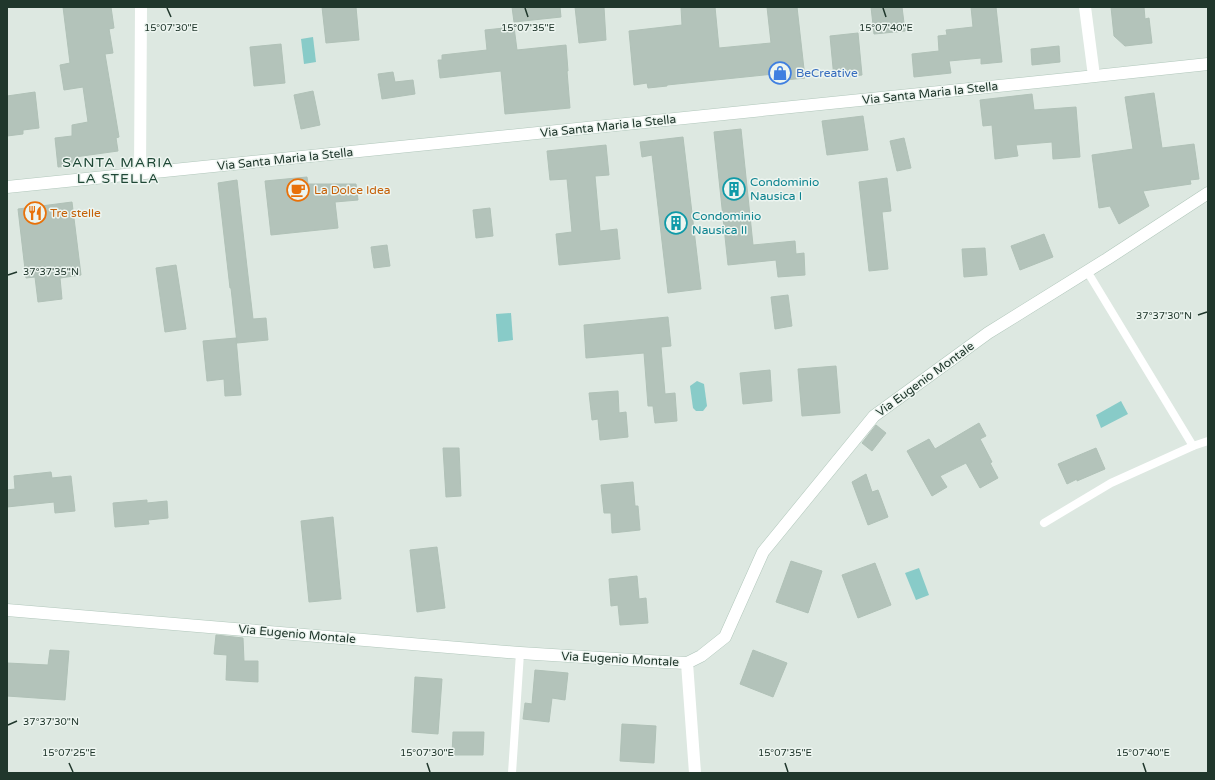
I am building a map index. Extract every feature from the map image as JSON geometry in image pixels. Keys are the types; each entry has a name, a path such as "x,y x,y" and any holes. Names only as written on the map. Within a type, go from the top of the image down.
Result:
{"street":[{"path":"140,174 141,7"},
{"path":"1085,7 1094,76"},
{"name":"Via Santa Maria la Stella","path":"7,187 1208,64"},
{"name":"Via Eugenio Montale","path":"7,610 520,653 687,662 701,656 725,637 763,552 874,416 988,333 1208,193"},
{"path":"687,662 695,773"}],"lane":[{"path":"1087,271 1193,446"},
{"path":"1044,523 1111,483 1193,446 1208,441"},
{"path":"512,773 520,653"}],"water":[{"path":"313,37 316,62 304,64 301,39"},
{"path":"511,313 513,340 498,342 496,314"},
{"path":"697,381 704,384 707,406 703,411 696,411 693,408 690,386"},
{"path":"1121,401 1128,414 1101,428 1096,415"},
{"path":"919,568 929,595 916,600 905,573"}],"building":[{"path":"63,7 111,7 114,28 109,29 113,53 105,54 119,137 116,138 118,151 75,157 76,165 58,167 55,138 72,136 72,125 88,122 83,87 64,90 60,65 70,63"},
{"path":"322,7 356,7 359,40 326,43"},
{"path":"512,7 560,7 561,17 514,22"},
{"path":"575,7 604,7 606,40 579,43"},
{"path":"681,7 715,7 719,48 771,43 767,7 797,7 805,78 775,81 774,74 648,88 647,83 634,85 629,31 682,25"},
{"path":"871,7 902,7 905,31 874,34"},
{"path":"971,7 996,7 1002,62 981,64 981,58 949,61 951,73 914,77 912,54 939,51 938,36 947,35 946,30 973,27"},
{"path":"1111,7 1144,7 1145,19 1149,18 1152,43 1125,46 1114,36"},
{"path":"514,27 517,50 566,45 570,108 505,114 501,71 440,78 438,60 442,60 442,55 487,50 485,30"},
{"path":"858,33 862,75 834,78 830,36"},
{"path":"281,44 285,83 254,86 250,47"},
{"path":"1059,46 1060,62 1032,65 1031,49"},
{"path":"393,72 395,82 413,80 415,94 382,99 378,74"},
{"path":"313,91 320,125 301,129 294,95"},
{"path":"35,92 39,128 23,130 23,134 7,136 7,96"},
{"path":"1154,93 1162,148 1194,144 1199,179 1190,180 1191,184 1143,191 1149,206 1119,224 1110,206 1099,208 1092,155 1133,149 1125,97"},
{"path":"1032,94 1034,110 1076,107 1080,157 1053,159 1052,142 1016,145 1018,156 995,159 992,125 983,126 980,100"},
{"path":"863,116 868,150 827,155 822,121"},
{"name":"Condominio Nausica I","path":"741,129 753,245 795,241 796,254 804,253 805,275 778,277 776,260 728,265 714,132"},
{"name":"Condominio Nausica II","path":"683,137 701,289 668,293 652,155 642,157 640,142"},
{"path":"904,138 911,168 897,171 890,141"},
{"path":"606,145 609,175 595,176 600,231 617,229 620,259 559,265 556,234 572,232 567,179 550,180 547,151"},
{"path":"307,177 308,184 356,184 358,200 335,202 338,228 271,235 265,181"},
{"path":"887,178 891,211 882,212 888,269 869,271 859,182"},
{"path":"237,180 253,319 266,318 268,340 237,343 218,183"},
{"path":"72,202 81,275 60,278 62,299 38,302 35,277 26,278 18,209"},
{"path":"490,208 493,236 476,238 473,210"},
{"path":"1044,234 1053,257 1020,270 1011,246"},
{"path":"387,245 390,266 374,268 371,247"},
{"path":"985,248 987,275 964,277 962,249"},
{"path":"176,265 186,329 165,332 156,268"},
{"path":"788,295 792,326 775,329 771,297"},
{"path":"668,317 671,346 661,347 665,394 675,393 677,421 655,423 653,406 648,406 644,353 586,358 584,325"},
{"path":"236,338 241,395 225,396 224,379 207,381 203,341"},
{"path":"836,366 840,413 802,416 798,369"},
{"path":"770,370 772,401 743,404 740,373"},
{"path":"618,391 619,413 626,412 628,437 600,440 598,419 592,420 589,393"},
{"path":"979,423 986,436 980,439 992,462 990,463 998,478 980,488 966,463 940,476 947,487 932,496 907,451 929,439 935,449"},
{"path":"876,425 886,433 872,451 862,443"},
{"path":"443,448 459,448 461,496 446,497"},
{"path":"1096,448 1105,469 1067,484 1058,464"},
{"path":"51,472 52,478 71,476 75,511 55,513 54,502 7,507 7,490 15,489 14,476"},
{"path":"866,474 872,492 878,490 888,517 868,525 852,482"},
{"path":"633,482 635,506 638,506 640,530 612,533 611,513 604,513 601,485"},
{"path":"147,500 147,503 167,501 168,518 148,520 149,524 115,527 113,503"},
{"path":"333,517 341,599 309,602 301,521"},
{"path":"437,547 445,608 417,612 410,550"},
{"path":"791,561 822,571 808,613 776,602"},
{"path":"875,563 891,605 858,618 842,575"},
{"path":"637,576 639,599 646,598 648,623 620,625 618,605 611,606 609,579"},
{"path":"216,635 243,638 244,661 258,661 258,682 226,680 227,655 214,654"},
{"path":"50,650 69,651 65,700 7,696 7,663 48,665"},
{"path":"753,650 787,663 773,697 740,684"},
{"path":"535,670 568,673 565,700 552,698 549,722 523,719 525,703 532,704"},
{"path":"415,677 442,679 438,734 412,732"},
{"path":"622,724 656,726 654,763 620,761"},
{"path":"453,732 484,732 483,755 452,755"}],"place":[{"name":"BeCreative","path":"780,73"},
{"name":"Condominio Nausica I","path":"734,189"},
{"name":"La Dolce Idea","path":"298,190"},
{"name":"Tre stelle","path":"35,213"},
{"name":"Condominio Nausica II","path":"676,223"}],"district":[{"name":"SANTA MARIA LA STELLA","path":"118,170"}]}
